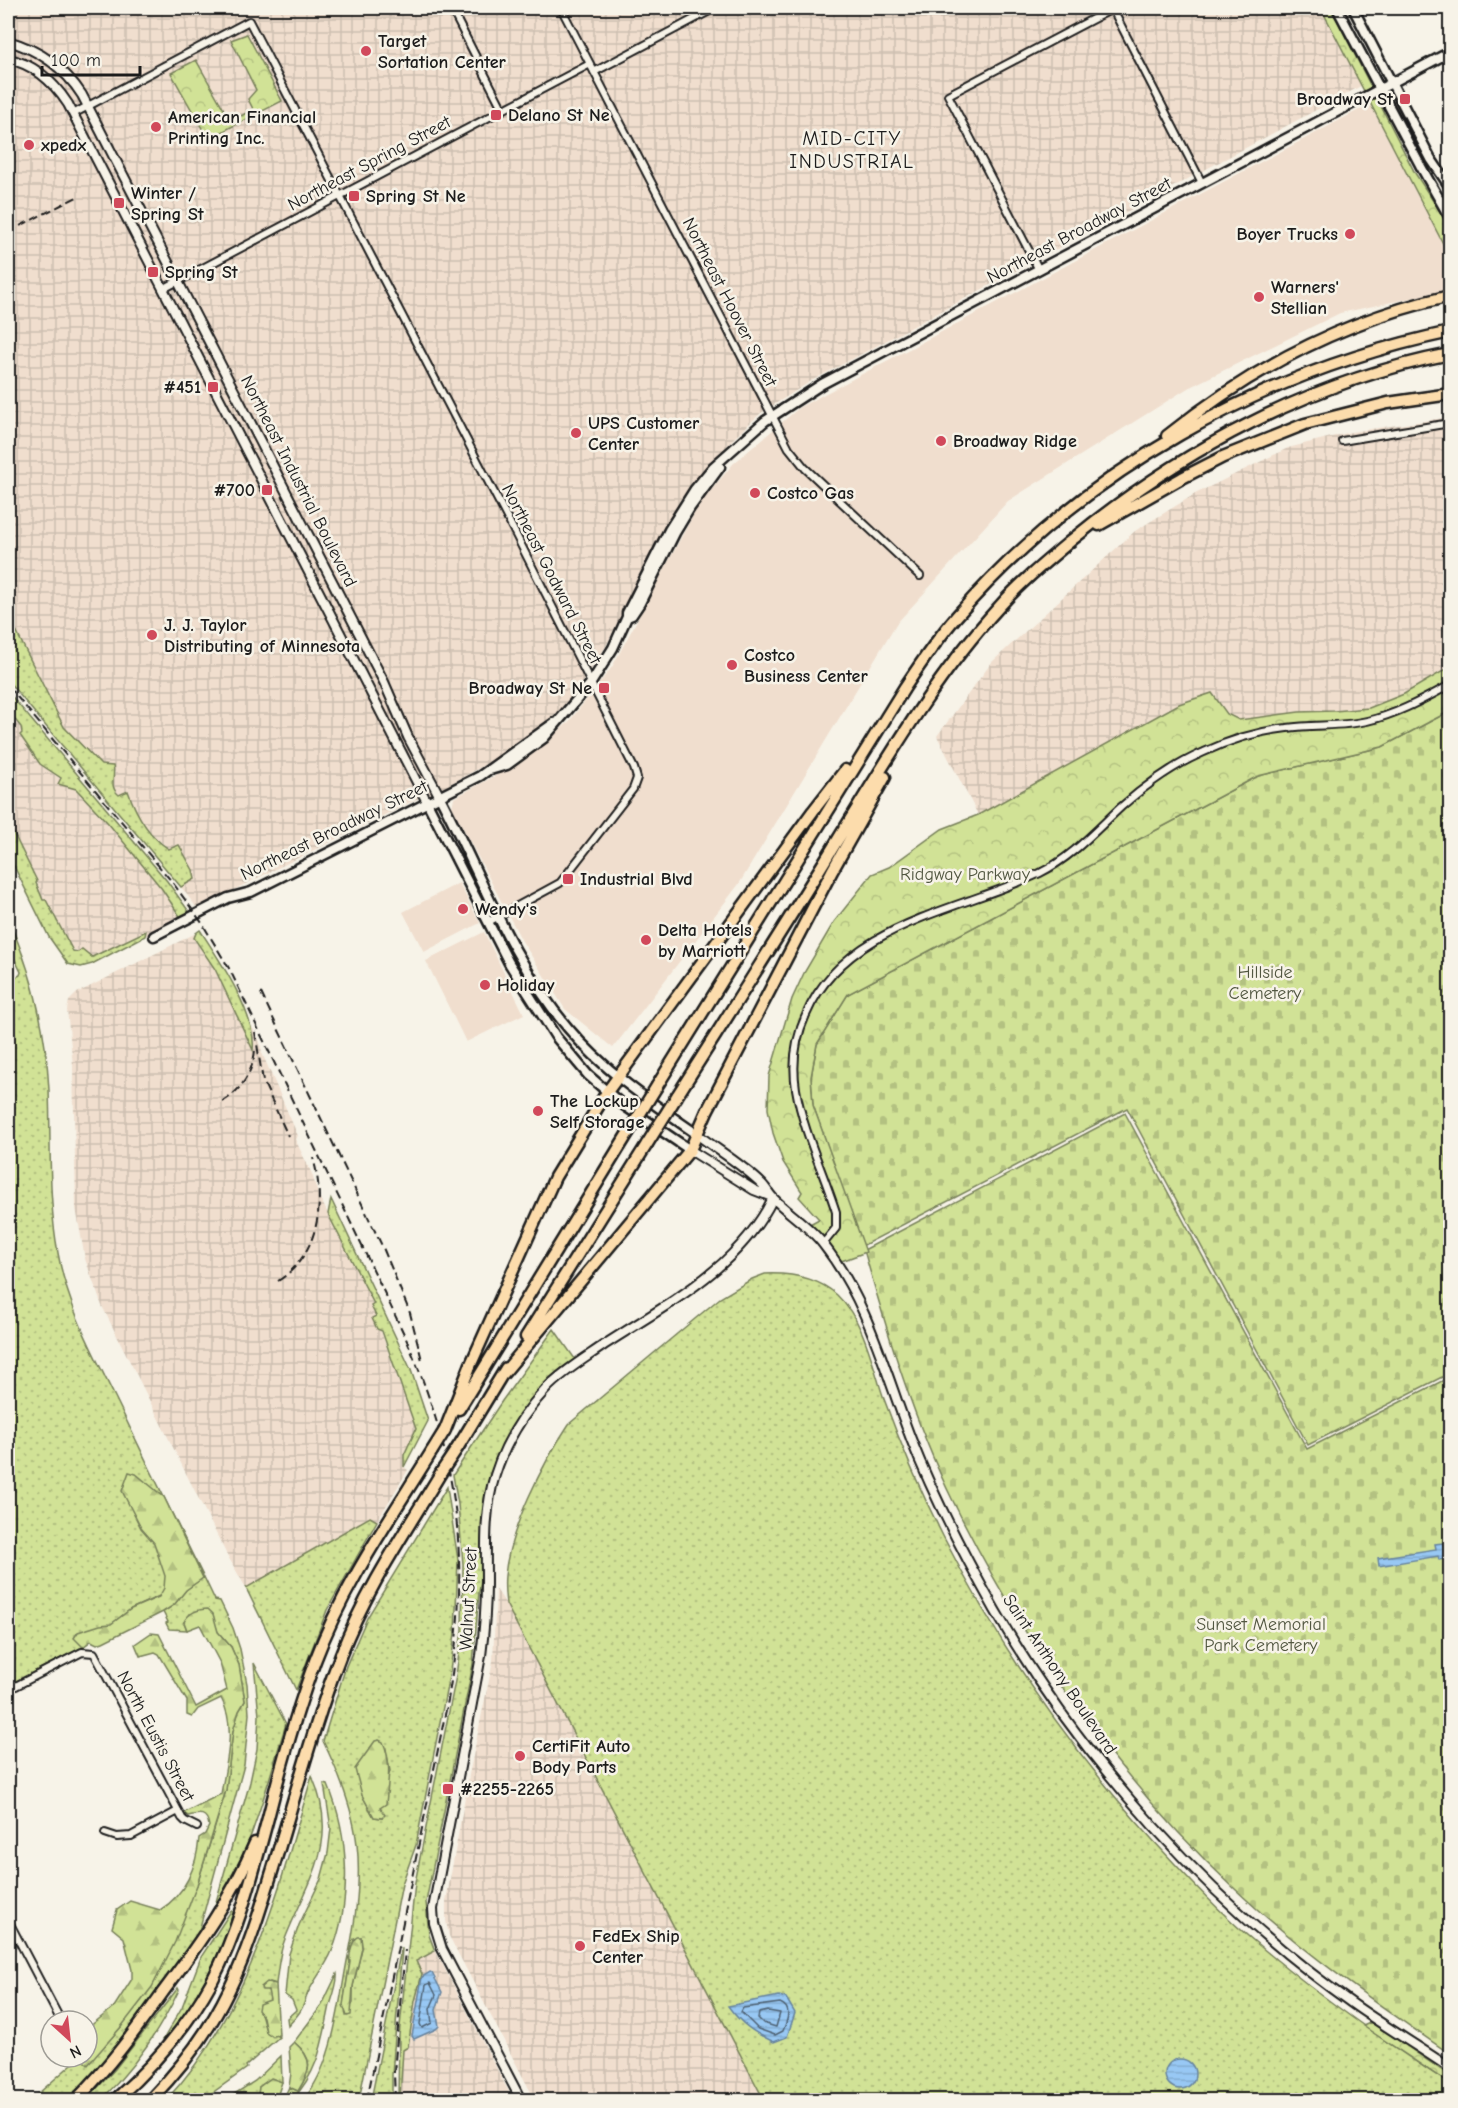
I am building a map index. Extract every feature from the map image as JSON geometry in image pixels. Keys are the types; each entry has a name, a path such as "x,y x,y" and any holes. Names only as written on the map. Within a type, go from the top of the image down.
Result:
{"highway":[{"path":"115,2100 168,2046 212,1981 236,1925 254,1872 271,1804 308,1679 338,1608 387,1524 657,1086 929,651 982,589 1064,513 1144,456 1200,410 1302,347 1365,320 1450,296"},
{"path":"1144,456 1239,403 1302,375 1392,346 1450,332"},
{"path":"150,2100 164,2086 197,2043 228,1992 250,1940 318,1719 352,1627 368,1596 502,1374 946,670 1001,604 1063,548 1141,486 1231,432 1314,394 1401,365 1450,354"},
{"path":"1063,548 1182,478 1223,457 1305,424 1388,403 1450,394"},
{"path":"502,1374 690,1150 707,1112 832,871 946,670"},
{"path":"445,1430 471,1364 555,1177 607,1092 813,811 876,733"},
{"path":"76,2100 115,2058 227,1901 250,1855 271,1804"}],"main road":[{"path":"1337,8 1450,218"},
{"path":"1353,8 1431,159 1450,187"},
{"name":"Northeast Broadway Street","path":"157,934 228,898 251,892 440,797 490,770 560,719 591,683 609,656 634,597 676,518 714,467 772,416 822,384 1450,52"},
{"name":"Northeast Industrial Boulevard","path":"440,797 497,916 522,961 556,1012 590,1052 618,1076"},
{"name":"Northeast Industrial Boulevard","path":"427,802 518,978 556,1037 588,1075 607,1092"},
{"name":"Saint Anthony Boulevard","path":"618,1076 698,1136"},
{"name":"Saint Anthony Boulevard","path":"607,1092 631,1112 690,1150"}],"street":[{"path":"451,8 503,110"},
{"name":"Northeast Hoover Street","path":"561,8 789,448 805,468 920,576"},
{"path":"594,72 715,8"},
{"path":"1039,270 948,95 1112,8 1202,183"},
{"name":"Northeast Godward Street","path":"88,107 249,21 634,768 636,783 560,883 488,922"},
{"name":"Northeast Industrial Boulevard","path":"8,41 40,53 59,67 75,85 88,107 384,682 408,737 440,797"},
{"name":"Northeast Industrial Boulevard","path":"8,59 32,68 48,79 73,114 427,802"},
{"name":"Northeast Spring Street","path":"163,289 590,64"},
{"path":"73,114 88,107"},
{"path":"1342,441 1450,423"},
{"path":"823,1244 833,1234 837,1221 830,1194 801,1113 794,1070 795,1046 812,1000 839,966 864,947 907,924 1016,883 1050,867 1079,848 1121,808 1155,780 1202,752 1238,739 1286,728 1335,726 1368,721 1411,706 1450,685"},
{"name":"Saint Anthony Boulevard","path":"698,1136 761,1183 773,1198 806,1226 823,1244 847,1280 867,1317 921,1465 970,1566 1018,1648 1095,1757 1170,1843 1253,1924 1352,2003 1447,2065"},
{"name":"Saint Anthony Boulevard","path":"690,1150 754,1190 773,1198"},
{"name":"Walnut Street","path":"521,2100 442,1949 434,1923 433,1909 481,1656 485,1621 486,1526 492,1488 505,1447 521,1420 547,1388 578,1362 706,1278 737,1250 762,1220 773,1198"},
{"name":"North Eustis Street","path":"8,1690 82,1652 94,1653 178,1811 185,1821 197,1827"},
{"path":"105,1833 117,1837 131,1836 178,1811"},
{"path":"8,1920 55,2009"}],"shaded area":[{"path":"8,8 1321,8 1361,86 813,380 761,413 733,439 686,493 661,535 606,646 572,698 542,728 510,751 434,793 421,797 197,908 181,887 195,879 178,845 169,849 152,834 133,808 128,791 119,795 114,790 112,785 115,772 107,765 101,765 64,727 8,615"},
{"path":"1370,104 1450,257 1450,290 1340,313 1188,388 1008,501 896,624 739,884 613,1048 565,1009 522,941 452,807 454,798 519,763 568,723 612,667 698,506 733,464 800,407"},
{"path":"1450,417 1450,667 1404,694 1369,708 1239,720 1227,714 1211,694 1179,705 978,815 937,736 992,662 1135,531 1195,494 1288,448 1351,432"},
{"path":"8,711 21,727 20,735 40,764 75,789 108,823 162,889 181,918 145,936 145,931 92,958 70,948 46,900 43,900 38,892 37,881 8,822 16,820 8,810"},
{"path":"459,883 480,923 424,952 403,912"},
{"path":"484,932 524,1014 466,1042 426,961"},
{"path":"196,933 194,939 215,969 252,1048 253,1036 250,1023 260,1042 262,1053 298,1136 295,1139 312,1174 318,1194 374,1305 376,1316 372,1318 377,1329 381,1331 416,1429 404,1455 404,1467 408,1470 377,1521 370,1517 246,1588 226,1553 102,1306 85,1259 76,1208 73,1065 67,1010 69,1001 77,993"},
{"path":"496,1589 506,1604 764,2100 535,2100 449,1936 446,1921 446,1901 493,1661"},
{"path":"435,1950 513,2100 399,2100 403,2050 408,2047 422,1974 416,1961"}],"green space":[{"path":"1321,8 1331,8 1415,173 1450,227 1450,257"},
{"path":"247,34 282,101 208,139 171,73 196,60 231,122 253,109 248,99 256,90 231,40"},
{"path":"8,615 64,727 101,765 113,766 113,785 116,792 119,795 128,791 144,824 162,844 169,849 179,845 193,870 195,879 181,887 8,681"},
{"name":"Ridgway Parkway","path":"1450,667 1450,711 1382,747 1258,776 848,994 817,1044 811,1077 813,1105 866,1252 836,1263 806,1226 819,1219 799,1197 802,1192 783,1162 768,1109 769,1076 792,999 804,973 834,922 872,874 889,867 942,829 978,815 1179,704 1212,693 1227,714 1239,720 1299,712 1369,708 1404,694"},
{"path":"8,692 167,881 190,913 181,918 162,889 108,823 76,789 58,784 61,778 40,764 20,735 21,727 8,711"},
{"name":"Hillside Cemetery","path":"1450,711 1450,1373 1308,1445 1127,1108 862,1246 813,1105 811,1077 817,1044 848,994 1258,776 1382,747"},
{"path":"8,822 37,881 43,900 46,900 73,951 78,952 82,949 92,957 146,931 145,936 92,964 81,967 68,964 49,937 8,854"},
{"path":"8,919 25,960 37,1002 45,1046 49,1090 53,1213 58,1253 67,1291 89,1344 203,1576 131,1609 81,1648 8,1685 8,982 21,972 8,945"},
{"path":"200,930 226,971 243,1004 253,1036 253,1050 215,969 194,938"},
{"name":"Sunset Memorial Park Cemetery","path":"1125,1113 1307,1449 1450,1377 1450,2054 1339,1976 1260,1912 1192,1847 1113,1756 1043,1658 981,1554 939,1471 903,1378 864,1250"},
{"path":"331,1199 411,1370 428,1421 404,1467 404,1455 416,1429 382,1331 377,1329 372,1318 376,1316 371,1306 374,1304 328,1214"},
{"path":"765,1274 794,1275 812,1280 829,1289 847,1306 861,1331 884,1399 912,1469 967,1581 1047,1709 1109,1789 1175,1864 1233,1923 1325,1998 1450,2084 1450,2100 764,2100 506,1604 505,1576 520,1518 538,1477 569,1424 720,1298"},
{"path":"554,1329 575,1359 540,1390 512,1427 492,1468 486,1491 482,1514 482,1573 473,1664 426,1902 429,1935 435,1951 416,1961 422,1974 408,2047 403,2050 400,2097 398,2097 399,2036 415,1883 456,1676 462,1630 463,1564 453,1475 502,1401"},
{"path":"129,1472 136,1474 164,1497 203,1578 186,1590 174,1605 163,1612 103,1642 97,1644 91,1641 83,1647 74,1638 78,1632 111,1624 131,1609 159,1597 164,1588 165,1576 154,1543 141,1528 122,1491"},
{"path":"447,1487 458,1560 455,1633 450,1671 416,1845 402,1884 359,2100 303,2100 322,2069 334,2032 348,1956 350,1962 344,1999 346,2015 353,2003 353,1986 362,1948 361,1937 354,1939 349,1953 358,1895 359,1869 353,1820 346,1795 323,1741 346,1666 367,1618","holes":["386,1749 390,1771 379,1808 382,1818 374,1817 362,1795"]},
{"path":"370,1517 377,1521 327,1610 296,1690 246,1588"},
{"path":"204,1577 215,1600 220,1601 240,1649 247,1684 249,1714 244,1765 196,1942 99,2067 99,2052 121,2027 197,1885 226,1790 233,1730 245,1701 239,1665 231,1647 218,1632 215,1624 190,1614 184,1622 187,1630 169,1629 163,1612 174,1605 186,1590"},
{"path":"208,1609 213,1614 218,1632 231,1647 239,1665 245,1701 239,1711 233,1731 226,1790 197,1885 175,1942 152,1987 99,2052 99,2019 114,2007 132,1979 124,1938 112,1928 117,1910 130,1901 160,1910 169,1904 188,1879 196,1859 199,1838 205,1834 209,1826 205,1816 196,1814 188,1816 183,1813 221,1794 229,1733 226,1709 221,1698 198,1709 192,1717 187,1715 187,1701 159,1654 155,1652 140,1656 135,1644 151,1633 159,1634 196,1707 227,1690 220,1663 200,1625 187,1630 184,1622 188,1616"},
{"path":"254,1663 286,1724 248,1843 227,1888 214,1909 250,1782 257,1749 259,1716"},
{"path":"375,1741 383,1742 386,1750 388,1765 386,1804 380,1808 385,1815 382,1818 374,1817 362,1795 355,1769"},
{"path":"312,1776 320,1800 323,1821 318,1860 283,1944 276,1984 270,1982 266,1989 270,1992 270,2000 261,2013 265,2028 279,2037 246,2066 247,2068 205,2098 166,2100 195,2065 219,2028 240,1988 273,1905"},
{"path":"324,1784 328,1785 335,1804 344,1846 343,1911 330,1956 309,1991 301,2011 288,2026 287,2018 296,2010 292,2000 285,1995 289,1954 299,1925 321,1879 328,1853 331,1828"},
{"path":"231,1911 233,1912 228,1929 214,1963 196,1996 165,2041 163,2040 182,2007 201,1957"},
{"path":"358,1937 361,1937 362,1948 353,1986 351,2015 347,2016 343,2005 350,1952"},
{"path":"401,1949 392,2100 371,2100"},
{"path":"337,1974 322,2044 314,2067 301,2089 292,2100 283,2100 289,2087 298,2091 308,2071 308,2059 294,2042 322,2005"},
{"path":"267,1982 276,1984 279,2035 272,2036 266,2032 263,2017 258,2010 259,2004 270,2000 268,1990 262,1990 261,1987"},
{"path":"178,1988 179,1990 154,2035 135,2062 101,2100 86,2100 115,2069"},
{"path":"1372,2022 1450,2076 1450,2084 1363,2026"},
{"path":"294,2042 305,2054 308,2065 306,2077 298,2091 289,2087 291,2073 289,2047"},
{"path":"281,2056 282,2082 269,2080 259,2087 258,2095 253,2100 225,2100 255,2081"},
{"path":"66,2069 97,2069 69,2100 31,2100"},
{"path":"271,2078 282,2082 278,2094 267,2100 253,2100 258,2095 259,2087"}],"water":[{"path":"1443,1543 1444,1547 1450,1546 1450,1554 1445,1555 1446,1559 1439,1560 1438,1556 1379,1566 1378,1558 1436,1549 1435,1544"},
{"path":"430,1972 442,1992 436,2010 439,2026 414,2039 412,2036 422,1977"},
{"path":"779,1996 786,1998 795,2013 787,2037 774,2042 748,2027 728,2006"},
{"path":"1180,2059 1190,2064 1195,2074 1190,2084 1180,2089 1170,2084 1165,2074 1170,2064"}],"railway":[{"path":"8,232 77,197"},
{"path":"8,686 173,883 202,923 230,970 404,1334 423,1381 449,1469 456,1513 459,1557 459,1603 455,1650 448,1700 367,2100"},
{"path":"261,993 384,1250 410,1313 422,1360"},
{"path":"255,1032 263,1081 288,1136"},
{"path":"222,1102 229,1098 245,1080 252,1066 255,1050"},
{"path":"278,1281 303,1257 316,1226 319,1192 313,1158"},
{"path":"395,2100 394,2072 405,1950"}],"place":[{"name":"Target Sortation Center","path":"366,51"},
{"name":"Broadway St","path":"1405,99"},
{"name":"Delano St Ne","path":"496,115"},
{"name":"American Financial Printing Inc.","path":"156,127"},
{"name":"xpedx","path":"29,145"},
{"name":"Spring St Ne","path":"354,196"},
{"name":"Winter / Spring St","path":"119,203"},
{"name":"Boyer Trucks","path":"1350,234"},
{"name":"Spring St","path":"153,272"},
{"name":"Warners' Stellian","path":"1259,297"},
{"name":"#451","path":"213,387"},
{"name":"UPS Customer Center","path":"576,433"},
{"name":"Broadway Ridge","path":"941,441"},
{"name":"#700","path":"267,490"},
{"name":"Costco Gas","path":"755,493"},
{"name":"J. J. Taylor Distributing of Minnesota","path":"152,635"},
{"name":"Costco Business Center","path":"732,665"},
{"name":"Broadway St Ne","path":"604,688"},
{"name":"Industrial Blvd","path":"568,879"},
{"name":"Wendy's","path":"463,909"},
{"name":"Delta Hotels by Marriott","path":"646,940"},
{"name":"Holiday","path":"485,985"},
{"name":"The Lockup Self Storage","path":"538,1111"},
{"name":"CertiFit Auto Body Parts","path":"520,1756"},
{"name":"#2255-2265","path":"448,1789"},
{"name":"FedEx Ship Center","path":"580,1946"}],"district":[{"name":"MID-CITY INDUSTRIAL","path":"852,150"}]}
